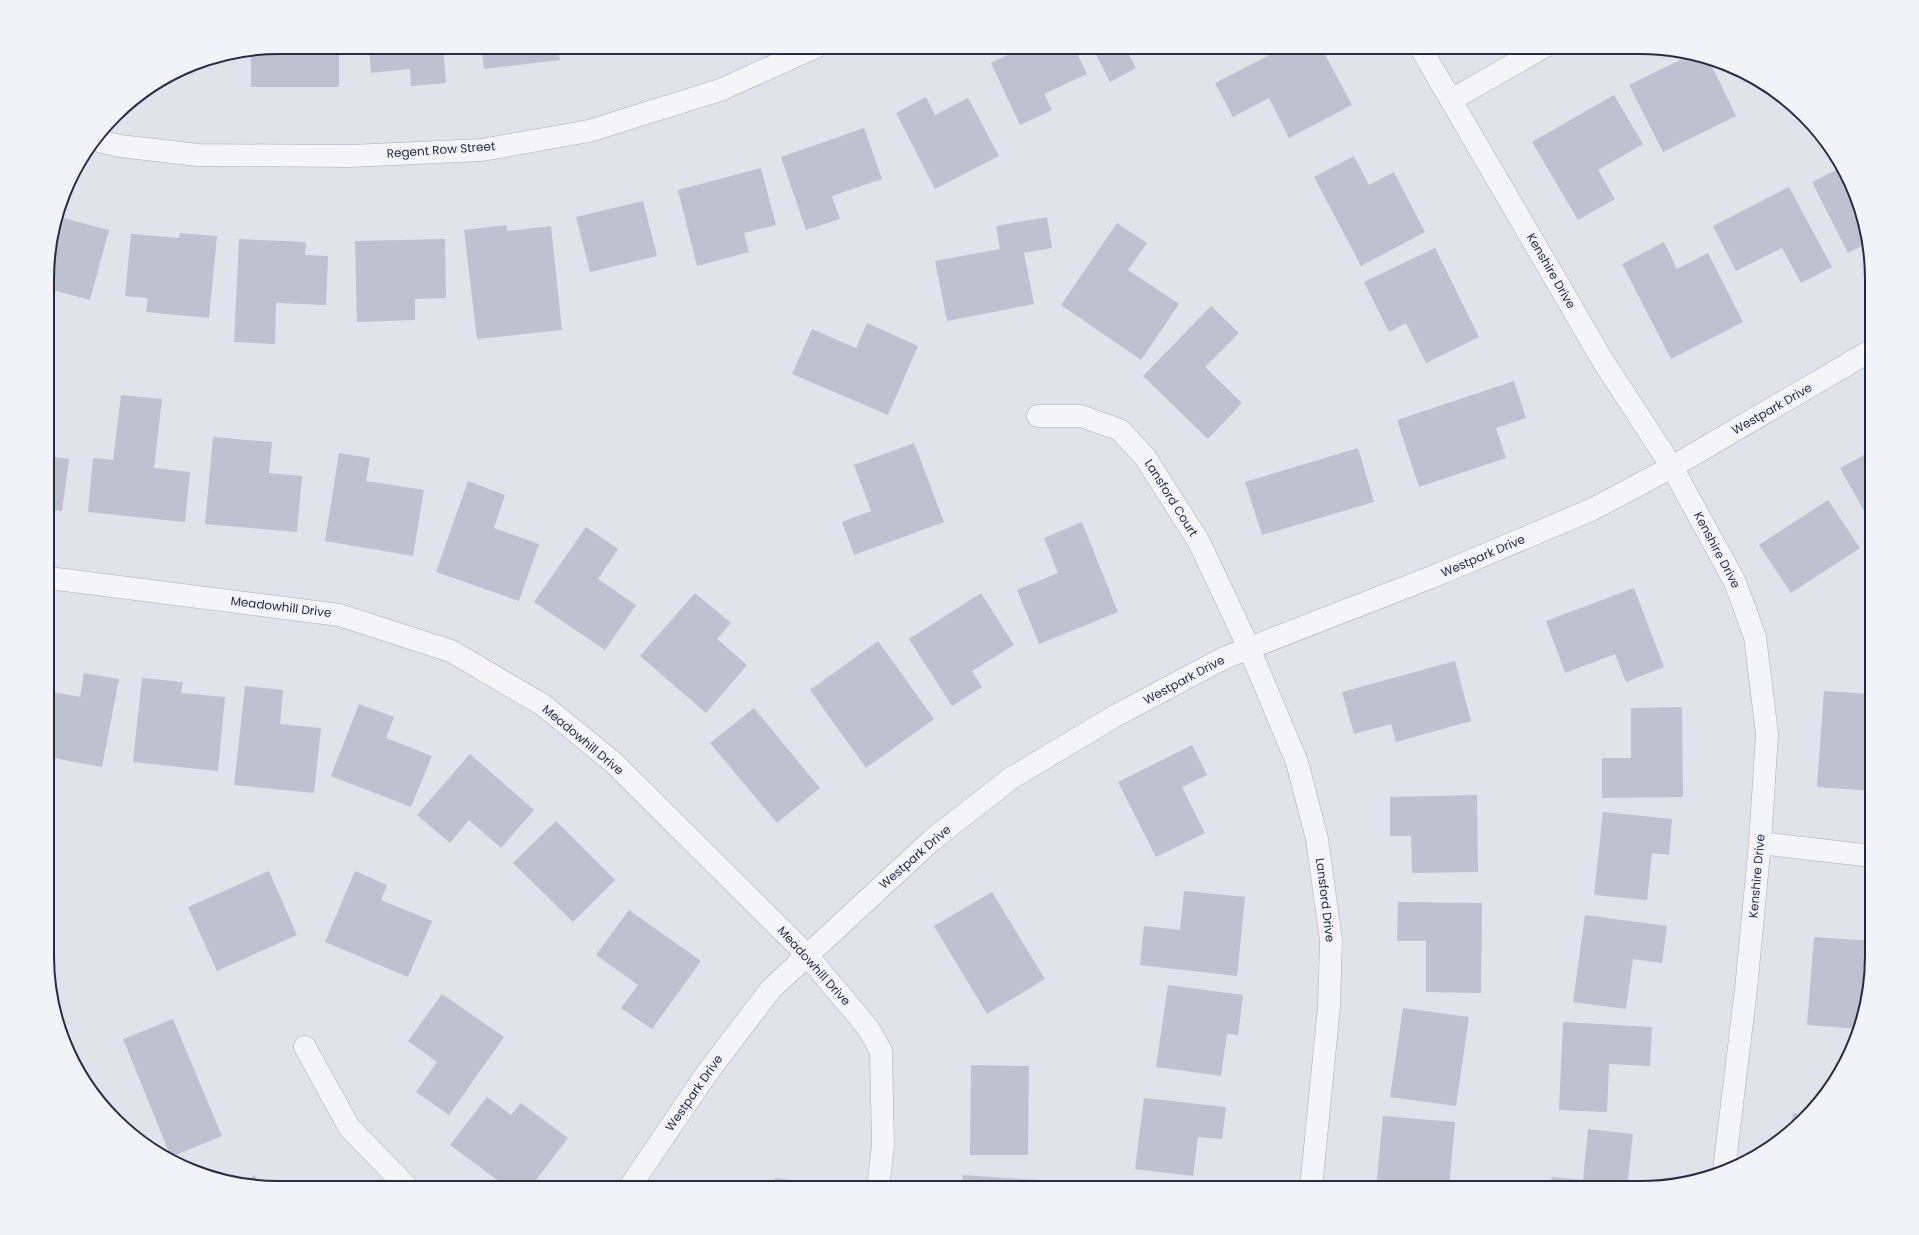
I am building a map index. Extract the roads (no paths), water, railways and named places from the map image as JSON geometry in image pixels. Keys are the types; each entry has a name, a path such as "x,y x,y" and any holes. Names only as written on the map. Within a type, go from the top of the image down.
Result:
{"street":[{"name":"Regent Row Street","path":"102,141 120,146 198,155 350,156 482,150 589,131 720,90 800,54"},
{"name":"Kenshire Drive","path":"1424,54 1603,361 1672,467 1735,582 1755,638 1767,734 1760,843 1746,989 1725,1164"},
{"path":"1451,100 1532,54"},
{"name":"Westpark Drive","path":"634,1181 707,1073 771,989 932,840 1010,780 1115,716 1224,658 1442,573 1593,509 1672,467 1865,354"},
{"name":"Lansford Court","path":"1038,416 1081,416 1120,430 1145,457 1199,542 1249,648"},
{"name":"Meadowhill Drive","path":"54,579 338,615 451,651 542,705 614,764 807,955 868,1028 881,1051 883,1145 879,1181"},
{"name":"Lansford Drive","path":"1249,648 1297,762 1318,839 1332,940 1329,1007 1312,1181"},
{"path":"1760,843 1865,855"},
{"path":"305,1046 349,1127 401,1181"}]}
